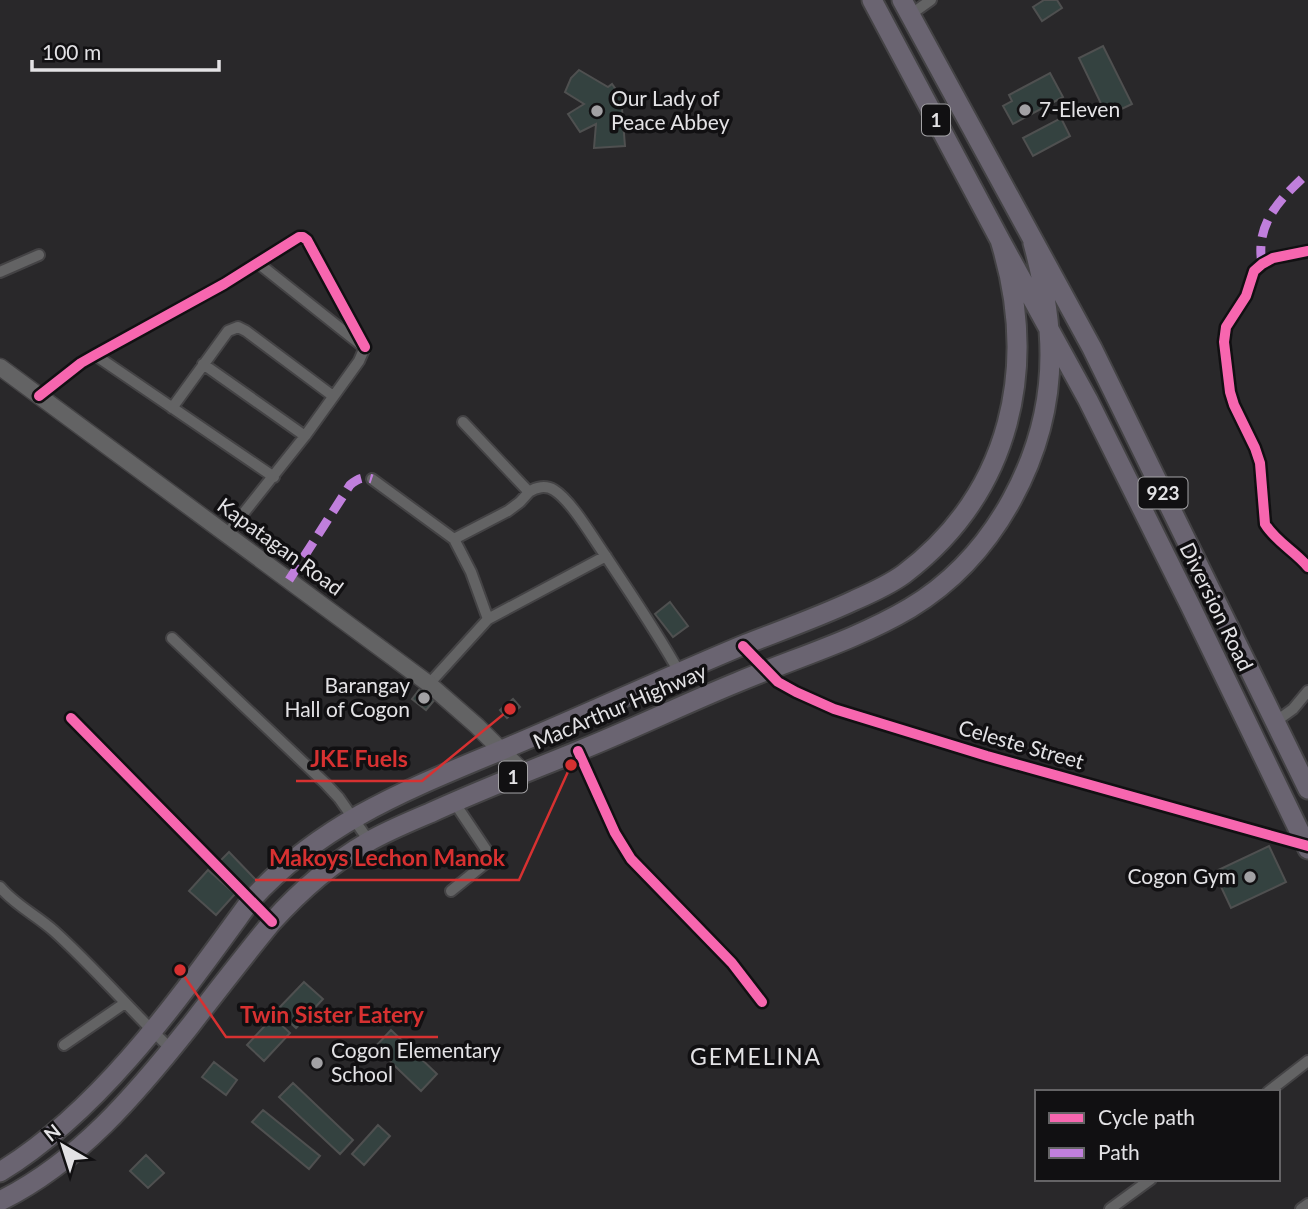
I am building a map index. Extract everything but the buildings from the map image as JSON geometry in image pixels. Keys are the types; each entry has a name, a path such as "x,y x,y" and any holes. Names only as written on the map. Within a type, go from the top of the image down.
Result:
{"highway":[{"name":"1","path":"872,0 1000,240"},
{"name":"1","path":"906,7 1010,201"},
{"name":"Diversion Road","path":"1010,201 1092,348 1308,789"},
{"name":"Diversion Road","path":"1000,240 1087,400 1166,556 1307,847"},
{"name":"MacArthur Highway","path":"0,1172 73,1117 152,1031 251,900 294,859 334,829 400,794 679,672 873,592 902,576 944,538 976,494 998,451 1007,426 1014,392 1017,367 1016,323 1011,280 1000,240"},
{"name":"MacArthur Highway","path":"0,1201 44,1176 89,1140 118,1112 290,902 311,883 369,841 877,625 931,594 951,576 985,540 1012,497 1031,456 1044,410 1050,355 1049,330 1043,281 1033,243"},
{"path":"1044,410 1051,397 1059,390 1070,389 1087,400"}],"main road":[{"name":"Kapatagan Road","path":"0,367 429,684 477,726 524,773"}],"street":[{"path":"906,7 931,0"},
{"path":"39,396 81,363 224,284 299,237 307,240 365,347"},
{"path":"1308,251 1273,258 1254,271 1246,296 1226,327 1224,342 1230,392 1259,463 1265,524 1270,532 1308,567"},
{"path":"0,272 39,255"},
{"path":"258,263 365,347"},
{"path":"172,408 228,331 238,327 334,396"},
{"path":"228,534 305,436 359,361 365,347"},
{"path":"95,355 274,477"},
{"path":"204,364 305,436"},
{"path":"463,422 529,492"},
{"path":"372,479 454,539 471,572 488,619"},
{"path":"454,539 508,511 536,487 554,490 575,511 606,556 657,632 679,672"},
{"path":"429,684 488,619 606,556"},
{"path":"172,638 325,783 369,841"},
{"name":"Celeste Street","path":"743,646 778,682 834,709 1001,760 1307,847"},
{"path":"1275,722 1293,709 1308,691"},
{"path":"71,718 272,922"},
{"path":"578,751 615,833 631,859 732,963 762,1002"},
{"path":"451,891 491,857 454,803"},
{"path":"0,887 27,912 52,929 171,1049"},
{"path":"64,1045 125,1003"},
{"path":"1271,1090 1308,1061"},
{"path":"1110,1209 1148,1181"},
{"path":"1301,1209 1308,1204"}],"marked path":[{"path":"1262,264 1262,236 1266,224 1279,202 1308,173"},
{"path":"289,580 350,485 360,479 372,479"}],"cycle path":[{"path":"39,396 81,363 224,284 299,237 307,240 365,347"},
{"path":"1308,251 1273,258 1254,271 1246,296 1226,327 1224,342 1230,392 1260,463 1265,524 1308,567"},
{"path":"743,646 778,682 834,709 987,756 1308,846"},
{"path":"71,718 272,922"},
{"path":"578,751 615,833 631,859 732,963 762,1002"}],"place":[{"name":"7-Eleven","path":"1025,110"},
{"name":"Our Lady of Peace Abbey","path":"597,111"},
{"name":"Barangay Hall of Cogon","path":"424,698"},
{"name":"JKE Fuels","path":"510,709"},
{"name":"Makoys Lechon Manok","path":"571,765"},
{"name":"Cogon Gym","path":"1250,877"},
{"name":"Twin Sister Eatery","path":"180,970"},
{"name":"Cogon Elementary School","path":"317,1063"}],"district":[{"name":"GEMELINA","path":"756,1057"}]}
